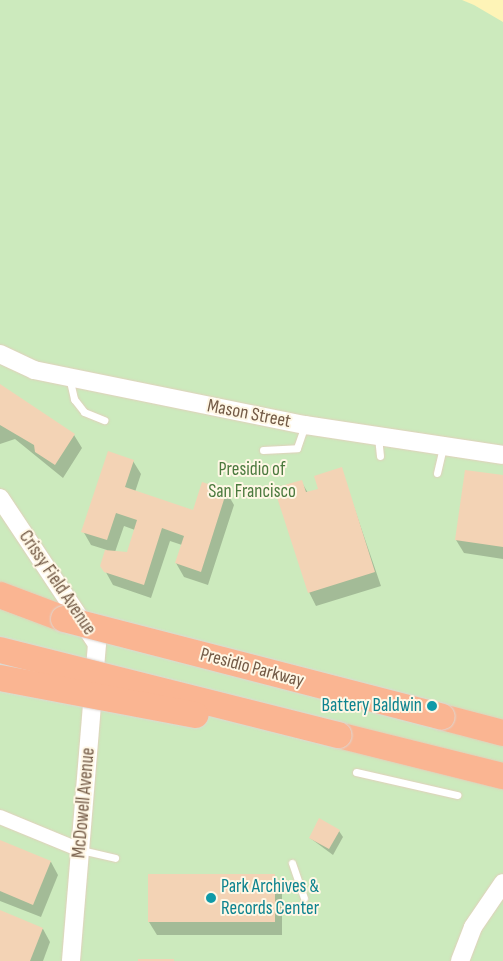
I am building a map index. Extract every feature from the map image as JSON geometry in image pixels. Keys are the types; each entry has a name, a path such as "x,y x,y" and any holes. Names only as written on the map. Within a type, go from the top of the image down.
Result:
{"highway":[{"path":"0,595 64,619"},
{"name":"Presidio Parkway","path":"0,602 503,733"},
{"path":"0,650 503,776"},
{"path":"0,678 243,725 338,735"}],"street":[{"name":"Mason Street","path":"0,354 26,368 305,425 503,455"},
{"name":"Crissy Field Avenue","path":"0,498 97,644"},
{"name":"McDowell Avenue","path":"71,961 97,644"},
{"path":"0,817 80,850"},
{"path":"460,961 473,928 503,883"}],"lane":[{"path":"69,377 74,399 84,412 104,420"},
{"path":"263,450 297,448 305,425"},
{"path":"378,437 380,456"},
{"path":"437,473 443,446"},
{"path":"356,772 457,795"},
{"path":"80,850 115,858"},
{"path":"292,863 304,898"}],"green space":[{"name":"Presidio of San Francisco","path":"0,0 503,0 503,961 0,961"}],"sand":[{"path":"462,0 503,0 503,22 474,5"}],"building":[{"path":"0,384 75,434 55,465 35,452 34,445 0,425"},
{"path":"108,451 134,460 125,487 193,510 202,482 227,490 201,572 175,563 184,536 162,528 144,585 104,572 100,566 105,550 127,552 137,520 116,513 107,540 81,532"},
{"path":"342,467 375,572 308,593 274,488 302,480 306,492 318,489 314,476"},
{"path":"465,470 503,475 503,547 455,540"},
{"path":"319,818 340,830 329,849 309,838"},
{"path":"0,840 51,861 33,905 0,891"},
{"name":"Park Archives & Records Center","path":"148,874 275,874 275,922 148,922"},
{"path":"0,910 43,928 30,961 0,961"},
{"path":"138,959 174,959 174,961 138,961"}],"place":[{"name":"Battery Baldwin","path":"432,706"},
{"name":"Park Archives & Records Center","path":"211,898"}]}
